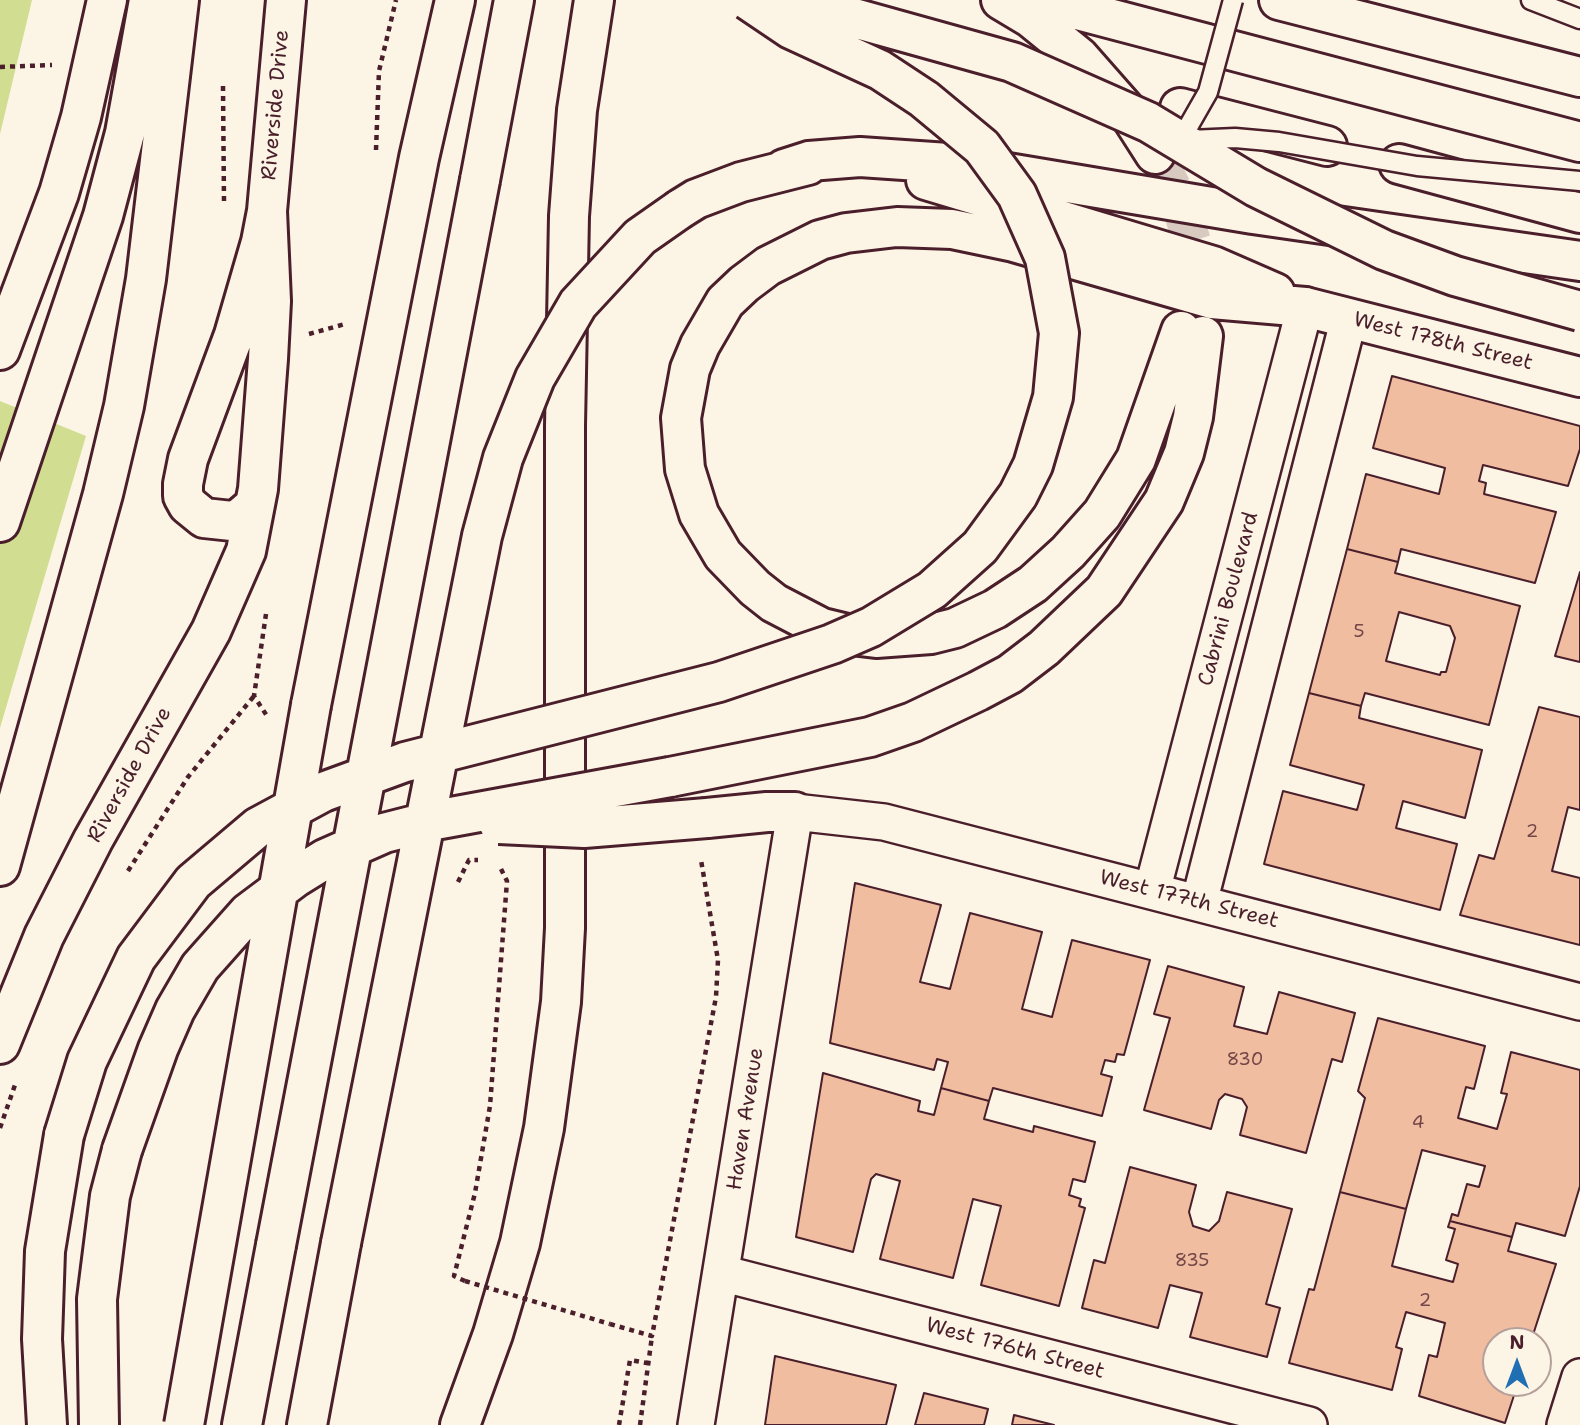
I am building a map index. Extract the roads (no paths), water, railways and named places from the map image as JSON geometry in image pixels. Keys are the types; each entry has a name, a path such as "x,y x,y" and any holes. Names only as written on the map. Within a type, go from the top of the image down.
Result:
{"main road":[{"path":"0,350 59,192 81,117 107,0"},
{"path":"0,522 73,315 107,205 125,133 149,0"},
{"path":"0,866 103,494 124,406 146,279 179,0"},
{"name":"Riverside Drive","path":"0,1044 44,936 226,601 246,551 255,505 270,331 267,211 286,0"},
{"path":"184,1425 311,705 419,158 455,0"},
{"path":"242,1425 514,0"},
{"path":"460,1425 494,1334 520,1243 542,1141 561,1002 565,915 565,426 569,216 577,110 594,0"},
{"path":"47,1425 42,1339 45,1251 55,1180 75,1098 101,1028 136,958 171,906 200,875 258,827 354,779 460,747 719,682 832,644 872,627 932,590 980,547 1018,495 1033,465 1050,409 1058,367 1059,333 1045,258 1017,195 982,147 924,99 880,71 791,29 748,0"},
{"path":"765,0 1172,134 1580,214"},
{"path":"789,0 1012,62 1103,100 1172,134 1267,193 1384,250 1455,276 1580,311"},
{"path":"1001,0 1031,18 1079,57 1130,115 1172,134"},
{"path":"1040,0 1580,142"},
{"path":"1279,0 1580,77"},
{"path":"307,1425 482,536 503,458 535,378 578,304 640,237 680,209 718,190 809,162 860,157 948,163 1253,214 1580,261"},
{"path":"784,169 809,164 839,164 917,177 1213,266 1305,307"},
{"name":"Riverside Drive","path":"255,505 232,521 204,518 188,505 183,496 183,484 188,459 234,335 255,268 267,211"},
{"path":"99,1425 97,1299 110,1196 139,1099 175,1010 200,967 224,937 267,897 325,859 384,833 435,820 837,746 913,722 1010,674 1044,648 1104,591 1164,501 1180,464 1194,416 1192,333 1158,390 1141,446 1109,505 1068,552 1033,584 995,609 955,628 931,634 876,638 850,635 822,628 785,610 755,589 723,555 699,514 685,468 681,418 690,369 700,345 726,302 744,284 768,265 820,240 897,226 951,229 1014,242 1212,299 1305,307"},
{"name":"West 178th Street","path":"1305,307 1580,377"},
{"path":"435,820 584,828 767,812 795,813"}],"street":[{"name":"Cabrini Boulevard","path":"1152,891 1305,307"},
{"path":"1199,903 1349,318"},
{"name":"West 177th Street","path":"795,813 884,822 1580,1002"},
{"name":"Haven Avenue","path":"696,1425 795,813"},
{"name":"West 176th Street","path":"720,1273 1309,1425"},
{"path":"1565,1425 1580,1377"}],"lane":[{"path":"1172,134 1208,92 1233,0"},
{"path":"1531,0 1580,19"},
{"path":"1172,134 1279,142 1417,166 1580,181"}],"tunnel":[{"path":"1155,154 1179,201 1193,245 1201,278 1203,336"}]}
